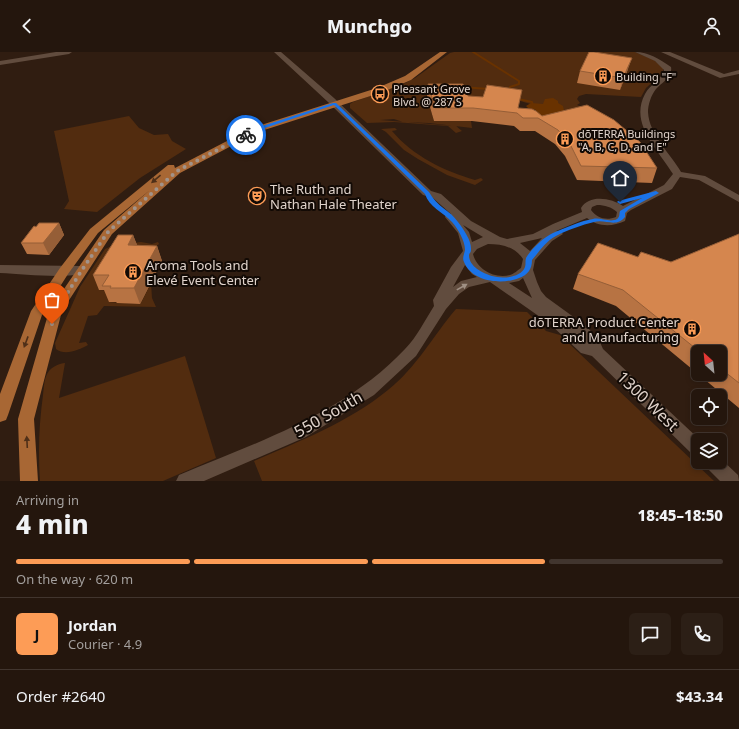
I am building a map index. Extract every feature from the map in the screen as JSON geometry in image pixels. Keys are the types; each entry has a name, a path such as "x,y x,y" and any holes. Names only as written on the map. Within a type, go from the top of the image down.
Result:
{"main road":[{"path":"29,481 26,419 56,311 108,232 177,171 255,130 375,87 402,75 434,52"},
{"path":"0,415 36,314 64,271 94,231 168,168 200,150 248,127 380,90 408,78 444,52"}],"street":[{"path":"0,63 52,53 69,52"},
{"path":"277,52 333,102 427,193 437,196 461,218 501,241 523,251 528,265 532,288 541,300 580,329 596,347 597,352"},
{"path":"638,52 657,60 668,69 666,76 650,91 644,104 645,121 651,136 672,162 678,174"},
{"path":"664,52 723,76 739,72"},
{"path":"622,212 617,207 610,204 597,202 588,204 586,210 588,214 598,220 615,222 621,219 622,212 627,208 668,187 678,174"},
{"path":"678,174 702,178 739,199"},
{"path":"427,193 429,199 459,226 465,238 467,262 472,268 492,278 550,317 586,349 597,352"},
{"path":"610,204 656,193"},
{"path":"440,306 440,300 457,267 467,253 479,242 536,237 557,226 588,214"},
{"path":"440,306 459,287 472,282 492,278 510,279 523,274 542,245 554,235 598,220"},
{"path":"0,269 64,271 82,270"},
{"name":"550 South","path":"185,481 300,432 369,391 411,352 440,306"},
{"name":"1300 West","path":"597,352 691,442"},
{"path":"719,469 732,481"}],"shaded area":[{"path":"454,52 635,52 654,60 663,68 663,72 646,88 641,97 586,94 579,96 577,99 580,103 577,105 590,110 567,115 517,100 520,102 485,98 427,97 434,121 471,121 472,128 456,126 462,131 456,133 448,126 394,122 367,123 350,108 350,104 401,85 415,78 450,53","holes":["394,119 402,122 380,120","408,122 429,123 452,126"]},
{"path":"553,98 563,106 564,111 541,117 535,112 536,110 526,106 531,103 543,104 545,99"},
{"path":"129,116 139,128 154,135 168,134 172,141 186,149 140,178 97,212 64,209 69,201 54,131"},
{"path":"395,128 397,130 392,131 400,140 430,162 463,176 475,180 481,178 483,180 475,185 447,175 418,159 404,150 381,129"},
{"path":"141,242 152,244 158,242 159,244 100,290 115,291 110,302 140,304 151,283 152,298 156,307 104,306 97,315 88,316 79,343 86,342 88,345 68,352 56,349 55,343 80,287 105,249 114,245"},
{"path":"456,309 527,312 546,331 560,335 691,459 691,469 701,469 714,481 262,481 254,461 324,430 357,412 373,401 388,390 407,372"},
{"path":"185,356 216,458 163,481 40,481 39,448 44,382 47,373 50,370 59,364 65,363 59,398"}],"building":[{"path":"589,52 632,58 623,78 580,71"},
{"path":"428,84 463,84 468,96 483,97 487,85 522,90 518,108 532,109 542,116 587,105 614,120 640,142 657,168 581,166 569,142 558,130 538,118 523,118 517,113 473,108 435,108"},
{"path":"39,223 59,223 43,243 21,243 34,226 36,227"},
{"name":"dōTERRA Product Center and Manufacturing","path":"739,234 739,383 727,374 727,345 691,345 623,290 578,274 598,243 638,257 641,252 671,262"},
{"path":"118,235 133,235 128,245 157,246 134,288 110,288 111,286 102,286 109,275 93,275"}],"waterway":[{"path":"473,52 519,81 519,84 510,87 509,91"},
{"path":"461,87 489,89"},
{"path":"518,99 532,102 533,105"}],"way so far":[{"path":"52,324 56,311 108,232 177,171 246,135"}],"place":[{"name":"Building \"F\"","path":"603,76"},
{"name":"Pleasant Grove Blvd. @ 287 S","path":"380,94"},
{"name":"dōTERRA Buildings \"A, B, C, D, and E\"","path":"565,139"},
{"name":"The Ruth and Nathan Hale Theater","path":"257,196"},
{"name":"Aroma Tools and Elevé Event Center","path":"133,272"},
{"name":"dōTERRA Product Center and Manufacturing","path":"692,329"}],"route":[{"path":"246,135 255,130 334,104 427,193 429,199 439,209 455,221 463,232 465,238 468,250 466,256 467,262 479,274 494,279 510,279 523,274 529,267 529,259 548,239 554,235 592,221 598,220 615,222 621,219 623,215 622,212 627,208 656,193 620,202"}]}
